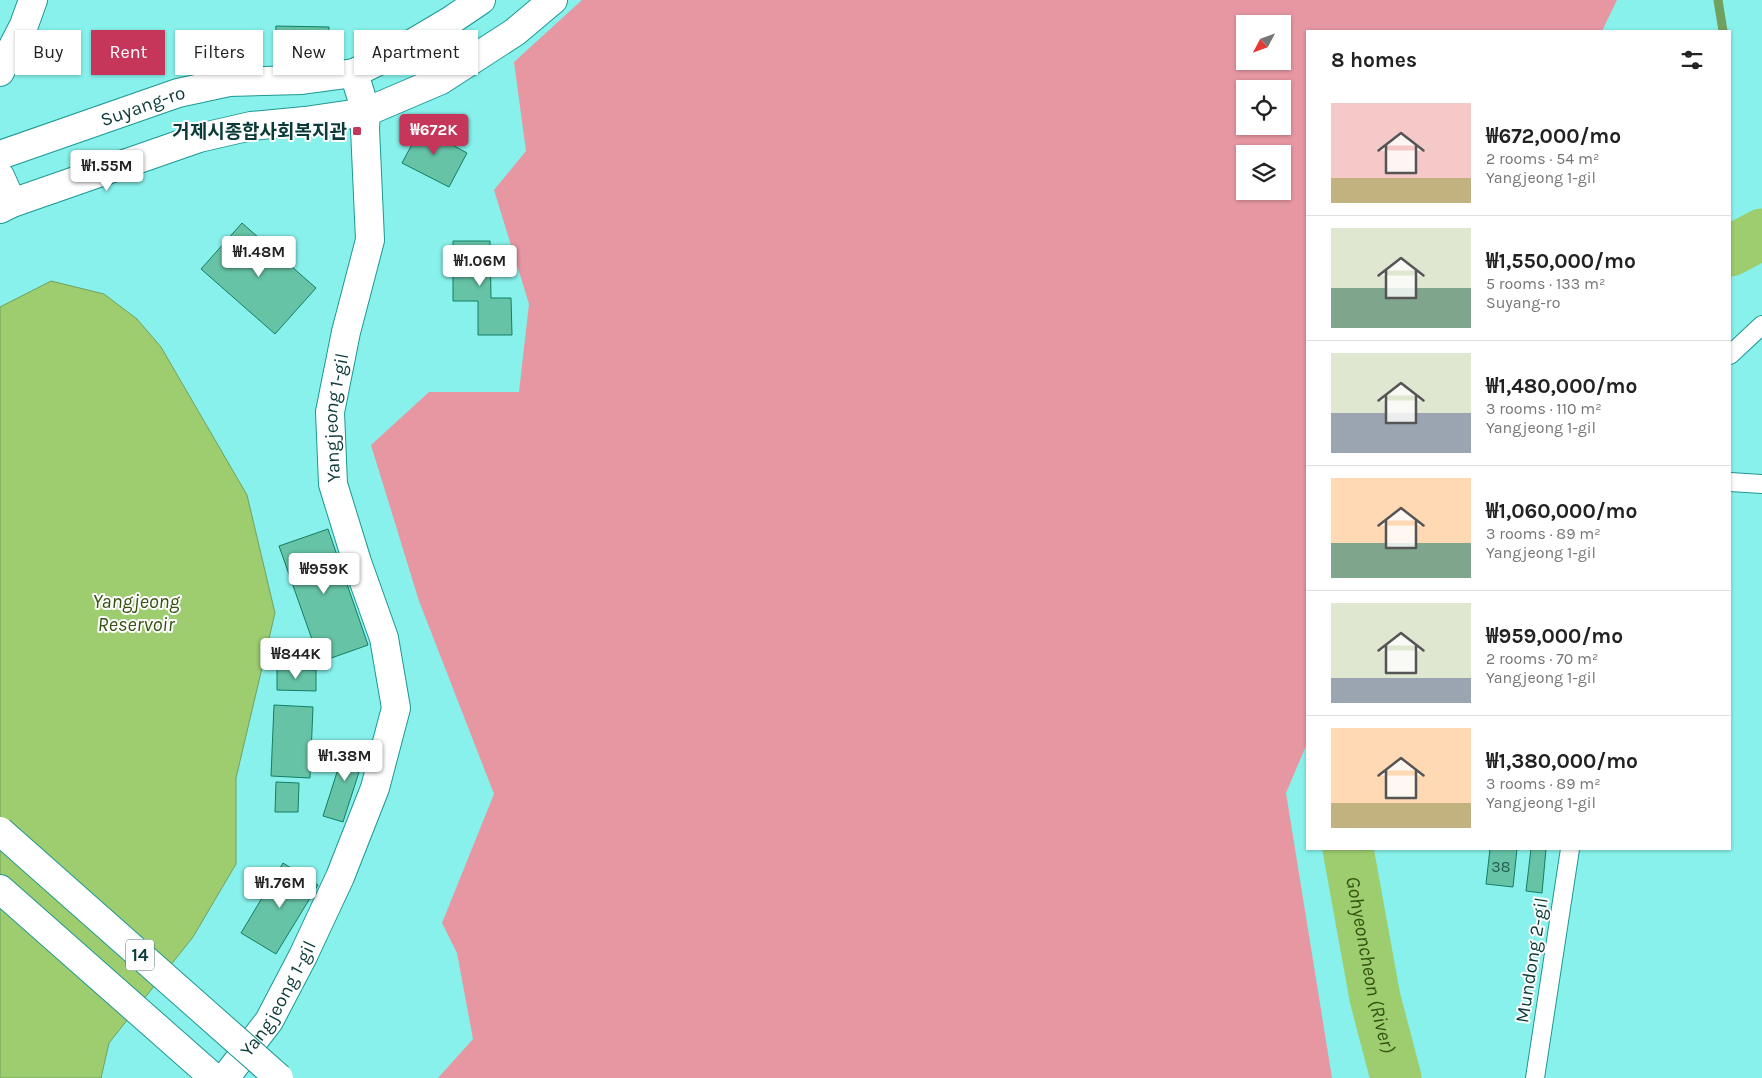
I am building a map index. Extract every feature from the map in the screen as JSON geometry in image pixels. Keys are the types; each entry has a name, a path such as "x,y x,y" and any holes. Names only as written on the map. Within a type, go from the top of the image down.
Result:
{"main road":[{"path":"0,72 24,25 33,0"},
{"name":"Suyang-ro","path":"435,30 481,0"},
{"path":"0,176 6,206 199,138 251,126 305,122 366,112 441,80 515,32 553,0"},
{"name":"Suyang-ro","path":"0,155 178,93 229,82 302,80 354,73"},
{"name":"Yangjeong 1-gil","path":"225,1078 269,1021 340,877 376,788 396,708 384,638 357,562 333,484 330,412 346,332 370,240 365,129 366,112 355,75"},
{"name":"14","path":"0,831 279,1078"},
{"name":"14","path":"0,889 214,1078"}],"lane":[{"path":"1731,354 1762,325"},
{"path":"1731,482 1762,484"},
{"name":"Mundong 2-gil","path":"1535,1078 1570,850"}],"shaded area":[{"path":"582,0 1617,0 1602,30 1306,30 1306,746 1286,793 1332,1078 438,1078 473,1039 457,953 442,923 494,794 419,601 371,445 429,392 519,392 529,304 494,190 526,151 514,62"}],"water":[{"name":"Yangjeong Reservoir","path":"51,281 104,294 137,319 161,347 247,495 275,613 236,778 236,864 193,937 109,1043 101,1078 0,1078 0,307"}],"building":[{"path":"276,26 329,27 329,30 276,30"},
{"path":"424,122 443,132 440,138 467,153 449,187 402,163"},
{"path":"242,223 316,288 275,334 201,269"},
{"path":"453,241 490,241 491,298 511,298 512,335 478,335 478,301 453,301"},
{"path":"328,529 368,645 320,662 279,546"},
{"path":"277,669 316,670 316,691 277,690"},
{"path":"274,705 313,707 310,778 271,776"},
{"path":"347,741 367,747 343,822 323,816"},
{"path":"276,782 299,783 298,812 275,812"},
{"path":"1490,850 1517,850 1513,887 1486,884"},
{"path":"1531,850 1546,850 1542,893 1526,891"},
{"path":"283,863 318,885 276,954 241,933"}],"waterway":[{"path":"1718,0 1723,30"},
{"name":"Gohyeoncheon (River)","path":"1731,250 1762,234"},
{"name":"Gohyeoncheon (River)","path":"1348,850 1375,998 1396,1078"}],"place":[{"name":"거제시종합사회복지관","path":"357,131"}]}
